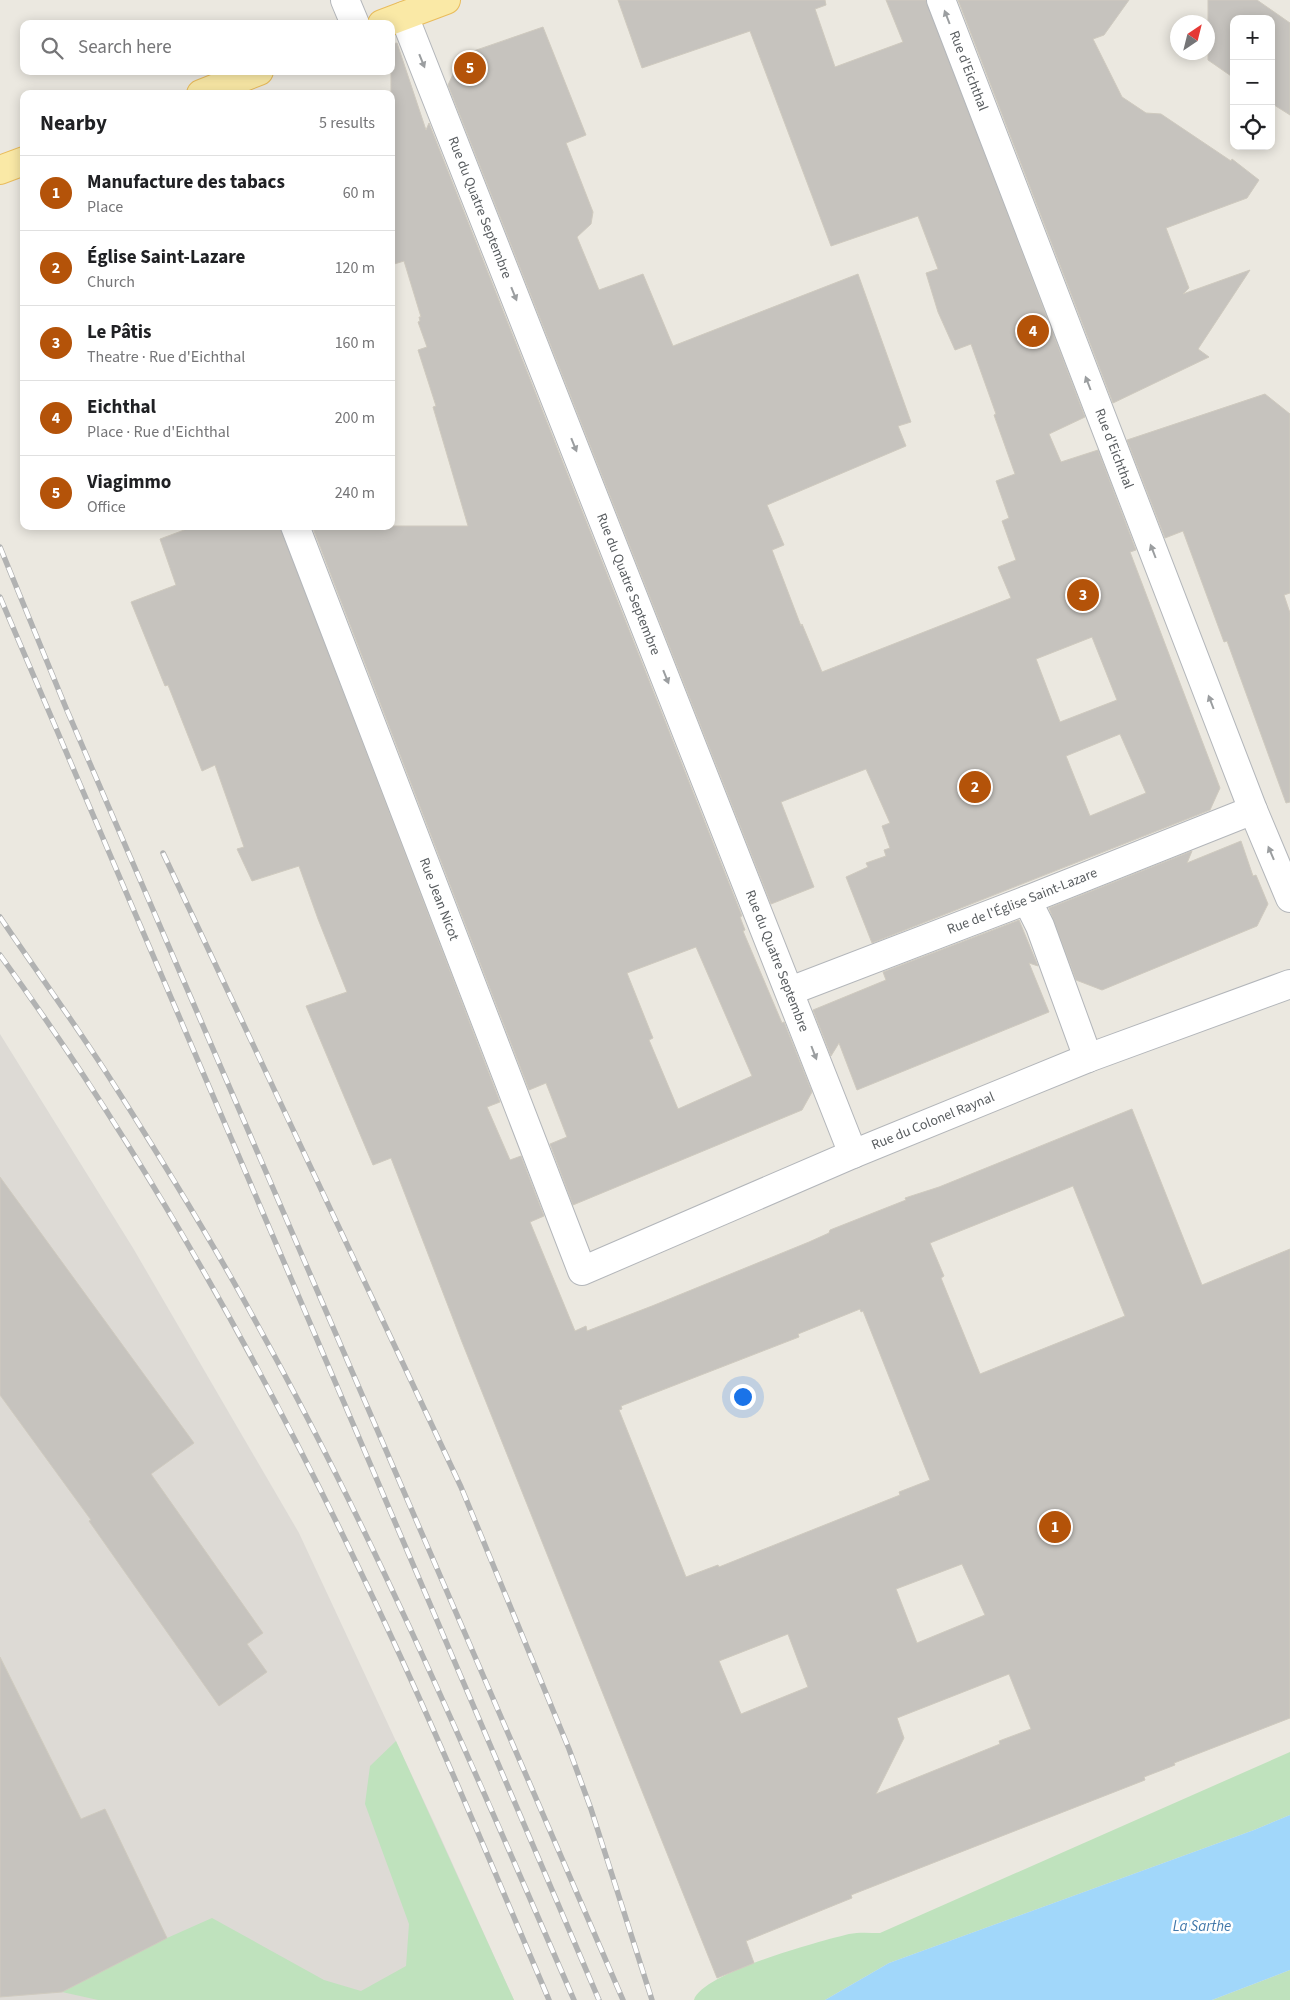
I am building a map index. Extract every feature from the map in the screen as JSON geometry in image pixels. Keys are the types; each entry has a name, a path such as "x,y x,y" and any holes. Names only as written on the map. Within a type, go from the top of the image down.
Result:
{"main road":[{"path":"393,20 446,0"},
{"path":"211,90 248,75"},
{"path":"0,170 20,162"}],"street":[{"path":"345,0 353,20"},
{"name":"Rue d'Eichthal","path":"941,0 1253,810 1290,898"},
{"name":"Rue du Quatre Septembre","path":"395,25 790,991 853,1154"},
{"name":"Rue Jean Nicot","path":"297,530 582,1271"},
{"name":"Rue de l'Église Saint-Lazare","path":"790,991 1027,900 1253,810"},
{"path":"1027,900 1040,926 1088,1058"},
{"name":"Rue du Colonel Raynal","path":"582,1271 853,1154 1088,1058 1290,984"}],"shaded area":[{"path":"0,1034 133,1248 299,1533 514,2000 0,2000"}],"green space":[{"path":"396,1741 514,2000 98,2000 62,1992 167,1938 212,1918 324,1980 361,1991 406,1966 409,1924 365,1804 370,1766"},
{"path":"1290,1752 1290,1815 1254,1830 889,1963 825,2000 694,2000 702,1990 718,1979 739,1969 789,1951 853,1933 880,1933"},
{"path":"1290,1970 1290,2000 1212,2000"}],"water":[{"name":"La Sarthe","path":"1290,1815 1290,1970 1212,2000 825,2000 889,1963 1254,1830"}],"building":[{"path":"618,0 825,0 826,5 815,9 835,67 903,42 886,0 926,0 1085,417 1049,434 1061,462 1098,450 1136,550 1130,552 1220,788 1210,810 872,943 846,877 868,867 866,863 886,856 884,850 890,848 882,826 890,823 866,769 781,802 814,887 771,904 448,85 462,55 543,27 586,135 566,143 593,212 591,224 577,237 599,290 643,274 673,346 858,274 911,422 898,426 906,446 767,505 784,545 772,550 801,626 802,624 822,672 1011,598 998,567 1016,560 1002,521 1009,518 996,481 1015,474 971,344 955,350 938,312 926,273 938,269 918,216 831,246 750,31 642,68","holes":["1092,637 1117,700 1060,722 1036,659","1120,734 1146,793 1090,816 1066,756"]},
{"path":"958,0 1129,0 1104,35 1093,39 1122,97 1146,113 1161,114 1231,161 1232,159 1259,180 1247,198 1166,228 1189,288 1183,294 1250,270 1198,349 1209,357 1113,403"},
{"path":"1208,0 1257,0 1290,23 1290,115 1275,106 1275,15 1230,15 1230,75 1208,60 1215,60 1215,15 1208,15"},
{"path":"395,43 397,43 426,130 429,123 742,916 740,917 745,930 743,931 782,1023 784,1022 812,1092 802,1110 573,1205 550,1144 567,1137 546,1083 529,1090 314,530 395,530 395,526 468,526 433,407 436,406 418,350 427,347 418,322 420,321 419,317 421,317 404,261 395,264 395,90 391,90 391,75 395,75","holes":["696,947 752,1076 678,1109 649,1040 653,1038 627,973"]},
{"path":"1265,394 1290,414 1290,593 1284,595 1290,613 1290,802 1286,803 1227,641 1224,642 1183,531 1165,538 1127,440"},
{"path":"184,530 282,530 500,1102 487,1107 510,1160 521,1156 544,1216 530,1222 575,1331 586,1326 587,1331 652,1306 809,1242 829,1233 830,1230 906,1200 905,1198 939,1187 1132,1109 1202,1285 1290,1249 1290,1718 1174,1763 1175,1765 1144,1777 1145,1780 851,1895 852,1898 746,1941 754,1963 717,1978 462,1342 391,1158 373,1165 306,1006 347,992 299,866 252,881 237,849 244,847 215,765 202,771 168,685 165,686 131,602 176,585 160,539","holes":["1073,1186 1125,1316 980,1374 941,1278 944,1276 930,1243","860,1309 861,1312 863,1311 930,1480 899,1492 900,1495 719,1567 718,1565 686,1577 619,1410 622,1409 621,1406 799,1337 798,1334","962,1564 985,1615 917,1643 896,1589","788,1634 808,1687 741,1714 719,1661","1009,1674 1031,1729 999,1741 1000,1744 876,1794 904,1738 897,1718"]},
{"path":"1241,841 1253,876 1256,875 1268,904 1257,926 1102,990 1076,980 1049,908 1192,851 1187,863"},
{"path":"1019,920 1038,966 1029,963 1049,1012 857,1090 839,1043 831,1056 813,1010 886,980 883,972"},
{"path":"0,1177 194,1443 151,1474 263,1633 247,1644 267,1672 219,1706 89,1521 91,1520 0,1395"},
{"path":"0,1657 81,1819 105,1809 167,1938 62,1992 0,1997"}],"railway":[{"path":"0,547 66,708 623,2000"},
{"path":"0,597 599,2000"},
{"path":"163,853 461,1487 569,1749 591,1809 652,2000"},
{"path":"0,917 98,1059 168,1170 240,1293 301,1406 344,1490 424,1658 574,2000"},
{"path":"0,955 102,1104 150,1181 197,1259 284,1419 365,1581 413,1684 549,2000"}],"place":[{"name":"Viagimmo","path":"470,68"},
{"name":"Eichthal","path":"1033,331"},
{"name":"Le Pâtis","path":"1083,595"},
{"name":"Église Saint-Lazare","path":"975,787"},
{"name":"Manufacture des tabacs","path":"1055,1527"}]}
